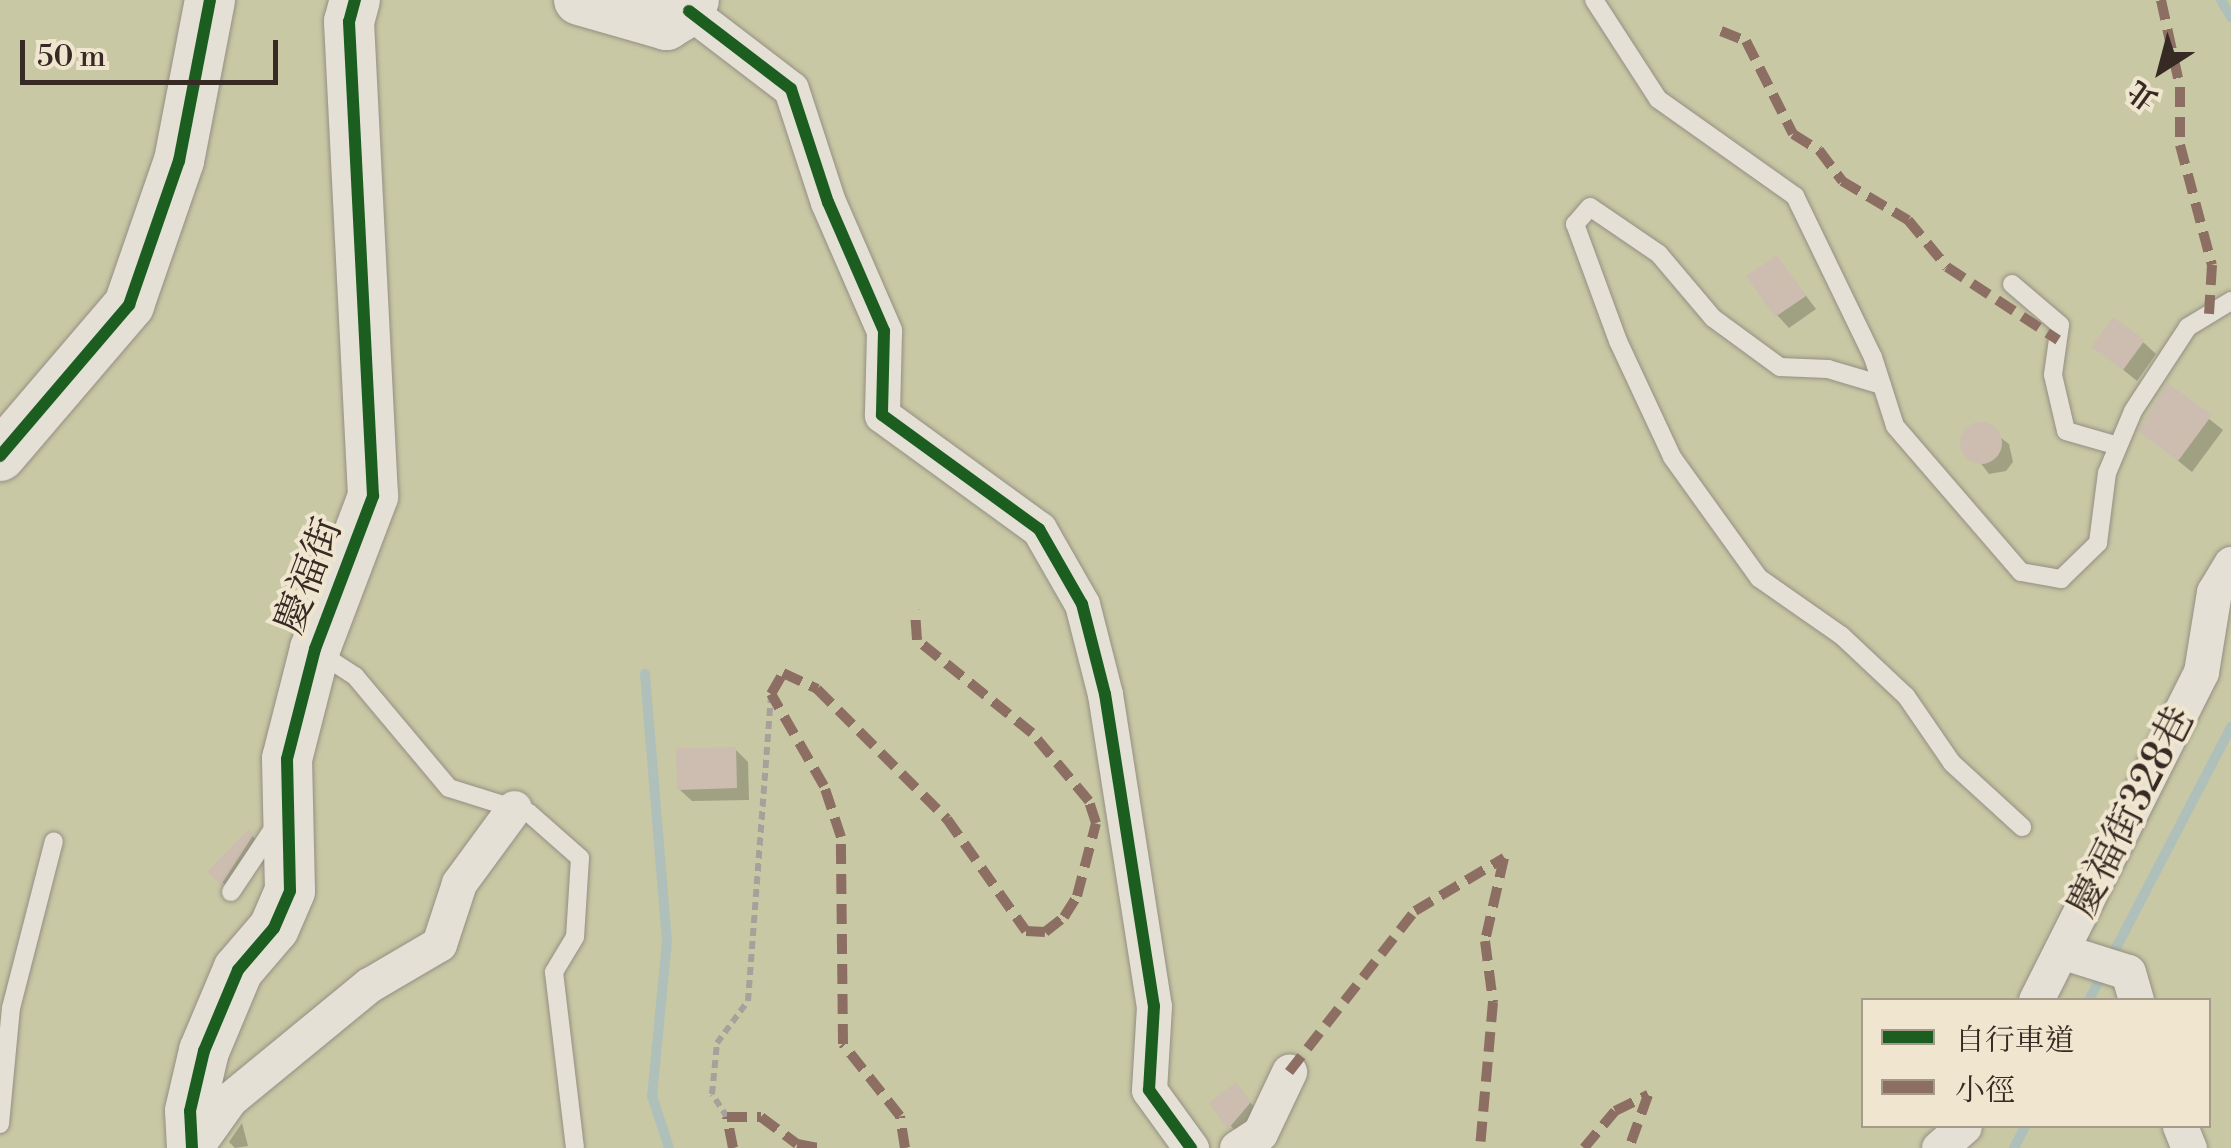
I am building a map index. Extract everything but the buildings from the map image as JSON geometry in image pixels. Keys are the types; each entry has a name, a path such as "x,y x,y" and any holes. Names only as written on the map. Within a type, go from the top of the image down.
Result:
{"street":[{"path":"0,456 129,305 179,161 210,0"},
{"name":"慶福街","path":"194,1148 190,1112 204,1051 238,970 274,928 290,891 287,758 315,649 373,496 349,22 355,0"},
{"path":"579,0 666,25 692,6 790,89 828,202 884,331 882,415 1039,529 1082,604 1122,792 1154,1006 1149,1090 1192,1148"},
{"name":"慶福街328巷","path":"2038,998 2074,955 2200,672 2214,592 2231,564"},
{"path":"194,1148 230,1099 369,986 439,944 460,883 514,808"},
{"path":"2074,955 2132,986"},
{"path":"1237,1148 1260,1133 1289,1072"},
{"path":"1940,1148 1962,1128"}],"lane":[{"path":"1594,0 1658,99 1795,196 1882,385 1895,426 2021,572 2061,580 2098,543 2108,473 2156,372 2188,327 2231,301"},
{"path":"1882,385 1828,369 1780,367 1712,318 1659,254 1590,207 1575,224 1618,340 1672,457 1759,578 1842,636 1906,696 1952,762 2022,827"},
{"path":"2012,284 2060,325 2053,375 2066,431 2118,446"},
{"path":"315,649 355,676 449,788 514,808 580,858 574,936 554,972 560,1068 575,1148"},
{"path":"231,892 288,805"},
{"path":"0,1124 5,1015 54,841"}],"path":[{"path":"727,1117 712,1094 717,1044 748,1001 771,694"}],"green space":[{"path":"0,0 2231,0 2231,1148 0,1148"}],"waterway":[{"path":"2221,0 2231,17"},
{"path":"645,674 667,941 652,1096 669,1148"},
{"path":"2090,998 2231,727"},
{"path":"2014,1148 2024,1128"}],"marked path":[{"path":"2161,0 2180,87 2180,145 2212,265 2209,314"},
{"path":"1721,31 1746,41 1793,134 1819,150 1842,181 1908,220 1947,267 2058,340"},
{"path":"905,1148 900,1116 843,1044 841,837 824,786 771,694 783,673 817,689 947,819 1026,931 1045,932 1064,917 1077,896 1096,823 1089,801 1032,733 917,640 915,610"},
{"path":"1289,1072 1415,911 1504,858 1485,941 1493,1002 1480,1148"},
{"path":"1584,1148 1615,1111 1648,1095 1629,1148"},
{"path":"733,1148 727,1117 761,1117 797,1144 818,1148"}],"cycle path":[{"path":"0,456 129,305 179,161 210,0"},
{"path":"192,1148 190,1111 204,1051 238,970 274,928 290,891 287,759 315,649 373,496 349,22 355,0"},
{"path":"689,11 791,89 828,202 884,331 882,415 1039,529 1082,604 1105,694 1154,1006 1149,1090 1191,1148"}]}
